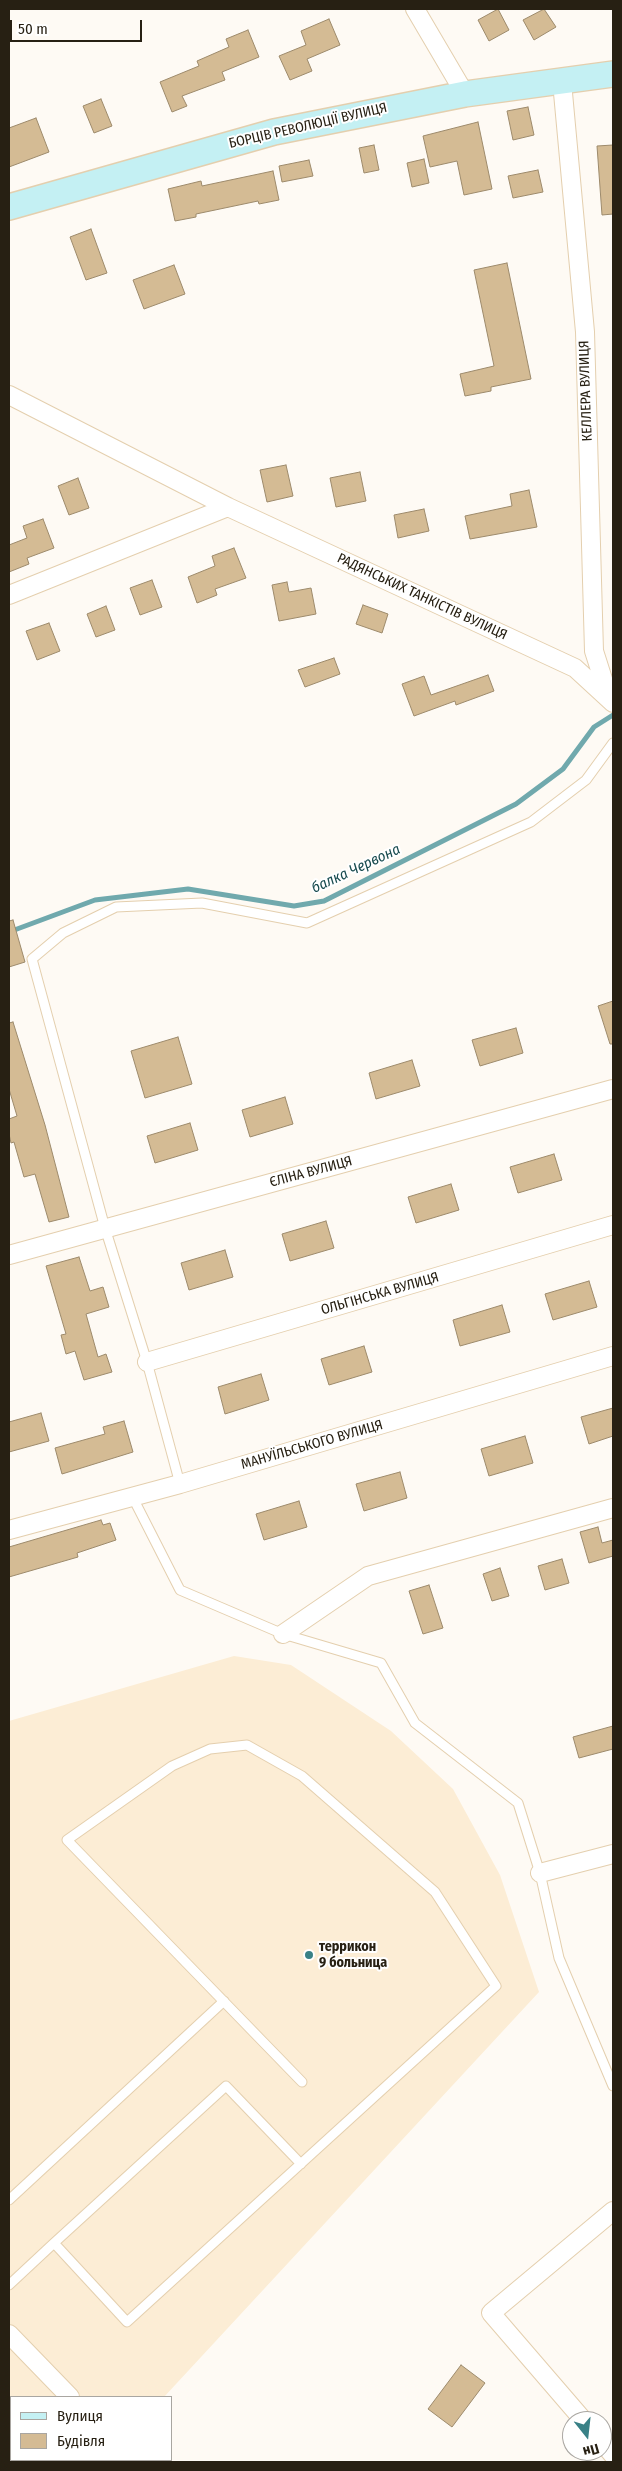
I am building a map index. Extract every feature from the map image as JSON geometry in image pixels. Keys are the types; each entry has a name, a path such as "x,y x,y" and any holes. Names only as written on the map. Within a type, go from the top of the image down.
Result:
{"street":[{"path":"415,9 465,94"},
{"name":"БОРЦІВ РЕВОЛЮЦІЇ ВУЛИЦЯ","path":"9,207 274,132 465,94 613,74"},
{"name":"КЕЛЛЕРА ВУЛИЦЯ","path":"562,82 585,332 594,651 611,700"},
{"name":"РАДЯНСЬКИХ ТАНКІСТІВ ВУЛИЦЯ","path":"9,395 228,507 575,668 611,700"},
{"path":"9,595 228,507"},
{"name":"ЄЛІНА ВУЛИЦЯ","path":"9,1255 613,1090"},
{"name":"ОЛЬГІНСЬКА ВУЛИЦЯ","path":"148,1362 613,1225"},
{"name":"МАНУЇЛЬСЬКОГО ВУЛИЦЯ","path":"9,1530 180,1484 613,1356"},
{"path":"283,1634 368,1576 613,1508"},
{"path":"540,1873 613,1854"},
{"path":"575,2411 491,2313 613,2211"},
{"path":"9,2334 69,2396"}],"lane":[{"path":"180,1484 148,1362 105,1228 32,958 63,933 116,907 202,903 307,922 531,822 586,780 613,743"},
{"path":"132,1496 180,1590 283,1634 381,1663 415,1723 518,1803 540,1873 559,1958 613,2086"},
{"path":"54,2243 127,2322 496,1986 435,1892 302,1776 247,1746 210,1749 172,1766 67,1840 302,2082"},
{"path":"9,2200 224,2001"},
{"path":"9,2285 226,2086 301,2164"}],"shaded area":[{"path":"234,1656 291,1665 391,1731 453,1789 500,1875 539,1992 165,2396 10,2396 10,2414 9,2413 9,1721"}],"building":[{"path":"498,9 509,30 489,41 478,20"},
{"path":"544,9 556,27 534,40 523,20"},
{"path":"329,19 340,45 307,59 312,71 290,80 279,56 306,45 301,31"},
{"path":"248,30 259,57 222,72 225,80 182,96 187,106 172,112 160,82 199,66 197,61 229,47 226,39"},
{"path":"101,99 112,126 94,133 83,106"},
{"path":"528,107 534,135 513,140 507,111"},
{"path":"36,118 49,152 9,167 9,128"},
{"path":"478,122 492,189 464,195 457,161 430,167 423,136"},
{"path":"374,145 379,170 364,173 359,148"},
{"path":"613,145 613,214 602,215 597,146"},
{"path":"424,159 429,183 412,187 407,163"},
{"path":"309,160 313,176 282,182 279,166"},
{"path":"538,170 543,192 513,198 508,176"},
{"path":"273,171 279,200 259,204 258,201 196,214 196,217 175,221 168,189 201,181 202,186"},
{"path":"91,229 107,273 86,280 70,237"},
{"path":"507,263 531,379 491,387 491,391 465,396 460,374 494,366 474,270"},
{"path":"174,265 185,294 144,309 133,280"},
{"path":"286,465 293,496 267,502 260,470"},
{"path":"360,472 366,501 336,507 330,478"},
{"path":"78,478 89,508 69,515 58,486"},
{"path":"529,490 537,527 470,539 465,516 512,506 510,494"},
{"path":"424,509 429,531 398,538 394,515"},
{"path":"43,519 54,548 27,558 29,564 9,572 9,545 27,538 23,526"},
{"path":"234,548 246,578 215,589 217,595 197,603 188,577 215,566 212,556"},
{"path":"152,580 162,607 140,615 130,588"},
{"path":"287,582 289,592 311,588 316,614 279,621 272,585"},
{"path":"363,605 388,614 382,633 356,624"},
{"path":"106,606 115,630 96,637 87,614"},
{"path":"49,623 60,651 37,660 26,631"},
{"path":"334,658 340,674 305,687 298,670"},
{"path":"488,675 494,691 456,705 455,701 414,716 402,684 424,676 431,695"},
{"path":"13,920 25,962 9,967 9,921"},
{"path":"613,1001 613,1044 610,1044 598,1006"},
{"path":"13,1022 45,1125 69,1217 49,1222 35,1174 24,1177 14,1142 11,1143 9,1134 9,1119 17,1116 9,1089 9,1023"},
{"path":"516,1028 523,1053 480,1066 472,1040"},
{"path":"178,1037 192,1084 145,1098 131,1051"},
{"path":"412,1060 420,1086 376,1099 369,1073"},
{"path":"285,1097 293,1124 250,1137 242,1110"},
{"path":"190,1123 198,1150 155,1163 147,1136"},
{"path":"554,1154 562,1180 518,1193 510,1167"},
{"path":"451,1184 459,1210 416,1223 408,1197"},
{"path":"326,1221 334,1248 290,1261 282,1234"},
{"path":"225,1250 233,1277 189,1290 181,1263"},
{"path":"79,1257 90,1291 103,1287 109,1307 86,1314 98,1357 106,1354 112,1372 84,1380 75,1351 66,1354 61,1335 66,1334 46,1266"},
{"path":"589,1281 597,1307 553,1320 545,1294"},
{"path":"502,1305 510,1332 460,1346 453,1320"},
{"path":"364,1346 372,1372 329,1385 321,1359"},
{"path":"261,1374 269,1400 225,1414 218,1387"},
{"path":"613,1408 613,1436 589,1444 581,1417"},
{"path":"41,1413 49,1441 9,1452 9,1422"},
{"path":"124,1421 133,1452 62,1474 55,1448 105,1434 103,1427"},
{"path":"525,1436 533,1463 489,1476 481,1449"},
{"path":"400,1472 407,1498 364,1511 356,1484"},
{"path":"299,1501 307,1527 264,1540 256,1514"},
{"path":"101,1520 103,1525 110,1523 116,1540 77,1553 78,1557 9,1577 9,1547"},
{"path":"598,1527 602,1543 613,1540 613,1556 589,1563 580,1532"},
{"path":"562,1559 569,1583 545,1590 538,1566"},
{"path":"500,1568 509,1596 492,1601 483,1574"},
{"path":"429,1585 443,1628 423,1634 409,1591"},
{"path":"613,1726 613,1749 579,1758 573,1737"},
{"path":"461,2365 485,2383 452,2427 428,2409"}],"waterway":[{"name":"балка Червона","path":"9,932 95,900 188,889 294,906 324,901 516,804 563,769 594,727 613,715"}],"place":[{"name":"террикон 9 больница","path":"309,1955"}]}
